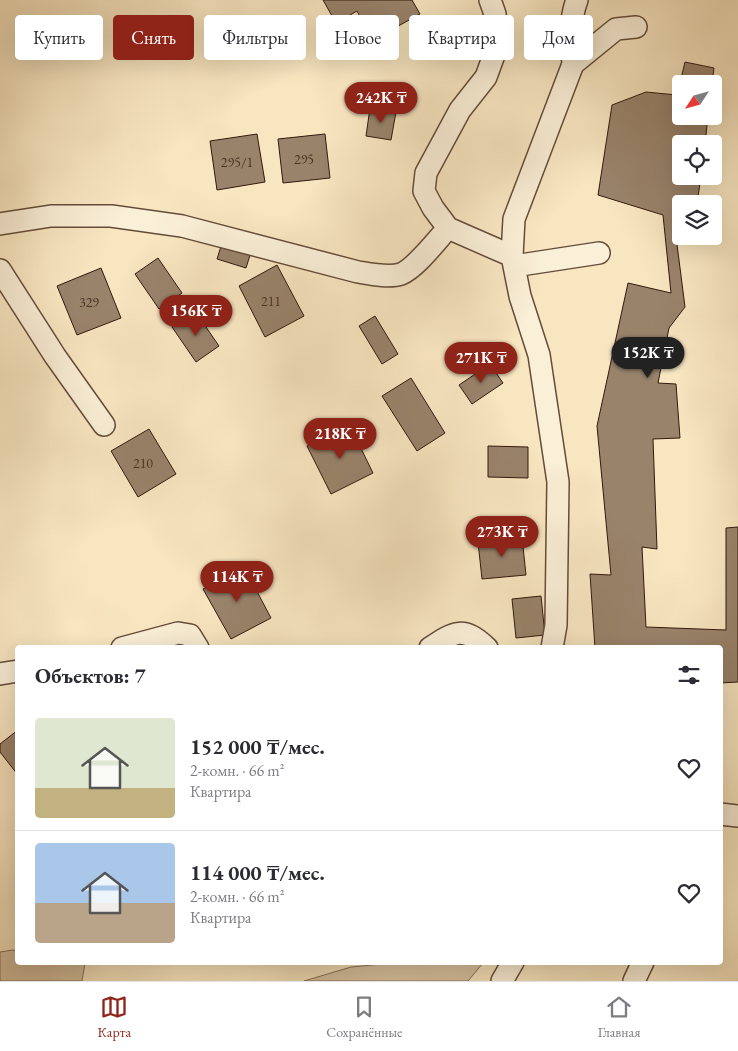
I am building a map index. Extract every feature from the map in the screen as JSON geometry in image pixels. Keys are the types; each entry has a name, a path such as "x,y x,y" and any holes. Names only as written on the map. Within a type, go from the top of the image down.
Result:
{"street":[{"path":"490,0 495,14 498,44 486,77 460,110 426,173 424,191 433,208 448,228 512,261 599,253"},
{"path":"552,645 556,624 558,482 539,355 520,296 512,261 514,219 573,64 570,39 572,12 577,0"},
{"path":"573,64 616,29 636,27"},
{"path":"0,224 51,216 120,218 182,226 348,270 379,275 400,274 418,260 448,228"},
{"path":"0,270 55,356 104,425"},
{"path":"436,645 460,632 473,634 484,645"},
{"path":"133,645 178,633 190,635 196,645"},
{"path":"0,674 15,672"},
{"path":"723,814 738,816"},
{"path":"502,981 511,965"},
{"path":"634,981 642,965"}],"shaded area":[{"path":"15,950 15,965 85,965 82,981 0,981 0,952"},
{"path":"372,965 481,965 468,981 304,981 351,967"}],"building":[{"path":"323,0 412,0 420,14 409,15 409,20 399,26 399,15 359,15 357,11 350,15 331,15"},
{"path":"685,62 714,68 713,75 682,75"},
{"path":"646,92 672,95 672,125 707,125 706,135 672,135 672,185 700,185 698,195 672,195 672,245 677,245 685,307 669,328 658,383 676,384 680,438 653,439 657,549 642,547 646,627 726,630 726,528 738,527 738,682 723,683 723,645 595,645 590,574 611,575 597,426 628,283 671,293 663,215 598,195 612,105"},
{"path":"370,108 396,112 391,140 366,136"},
{"path":"257,134 265,182 217,190 210,141"},
{"path":"325,134 330,178 283,183 278,139"},
{"path":"222,243 251,252 246,268 217,259"},
{"path":"158,258 182,293 159,309 135,274"},
{"path":"277,265 304,316 265,337 239,286"},
{"path":"101,268 121,318 77,335 57,286"},
{"path":"195,311 219,346 196,362 172,327"},
{"path":"375,316 398,354 382,364 359,326"},
{"path":"490,364 503,383 472,404 459,385"},
{"path":"411,378 445,433 417,451 382,396"},
{"path":"350,426 373,473 331,494 307,446"},
{"path":"149,429 176,474 138,497 111,451"},
{"path":"488,446 528,447 528,478 488,477"},
{"path":"522,537 526,575 482,579 478,542"},
{"path":"244,567 271,618 231,639 203,589"},
{"path":"541,596 545,635 516,638 512,599"},
{"path":"15,732 15,771 0,752 0,744"}]}
